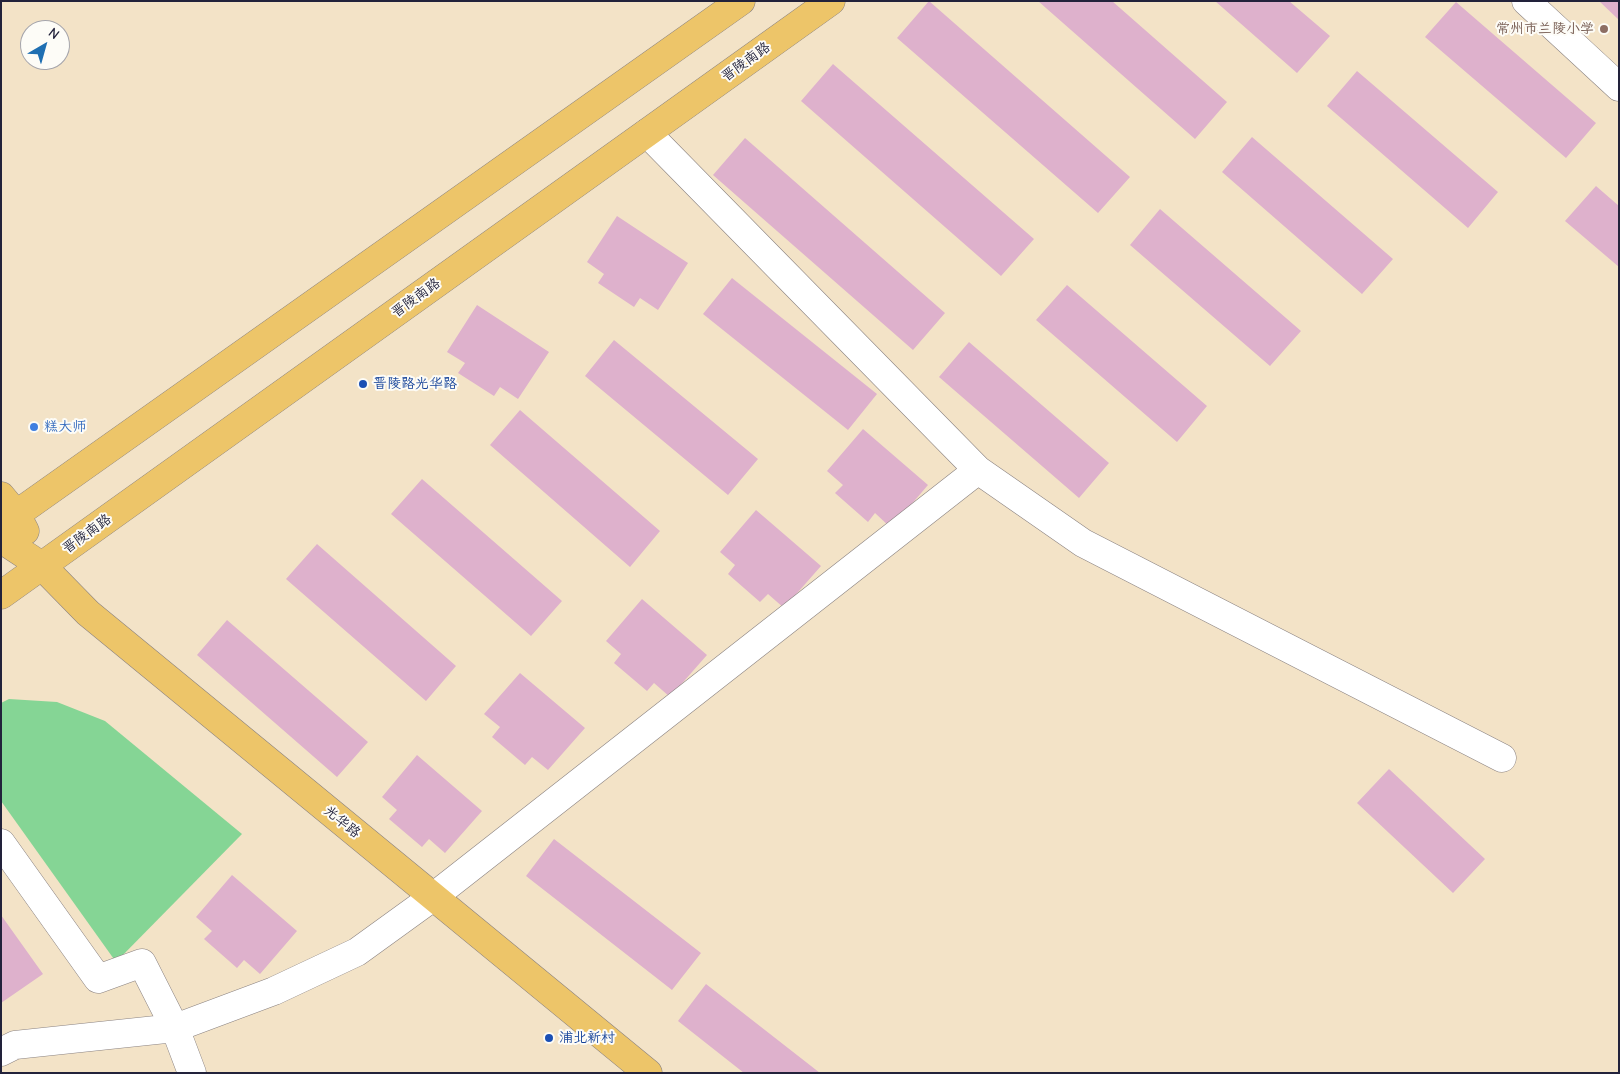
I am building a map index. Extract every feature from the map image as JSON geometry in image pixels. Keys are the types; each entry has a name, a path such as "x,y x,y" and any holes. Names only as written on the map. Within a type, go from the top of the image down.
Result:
{"main road":[{"name":"晋陵南路","path":"1,595 831,1"},
{"path":"6,512 740,2"},
{"name":"光华路","path":"6,512 42,566 88,613 648,1073"},
{"name":"光华路","path":"1,539 42,566"}],"street":[{"path":"1526,1 1619,87"},
{"path":"647,133 978,470 1083,543 1502,758"},
{"path":"1,1052 14,1045 175,1028 274,991 357,952 433,897 978,470"},
{"path":"1,843 98,979 142,963 175,1028 192,1073"}],"green space":[{"path":"9,699 57,702 105,721 242,834 116,962 1,801 1,703"}],"building":[{"path":"929,1 1130,177 1098,213 897,38"},
{"path":"1038,1 1112,1 1227,102 1195,139"},
{"path":"1215,1 1289,1 1330,36 1297,73"},
{"path":"1599,1 1619,1 1619,20"},
{"path":"1456,2 1596,123 1566,158 1425,37"},
{"path":"833,64 1034,239 1001,276 801,101"},
{"path":"1357,71 1498,192 1468,228 1327,106"},
{"path":"1252,137 1393,259 1362,294 1222,172"},
{"path":"745,138 945,313 913,350 713,175"},
{"path":"1596,186 1619,206 1619,267 1565,221"},
{"path":"1160,209 1301,331 1270,366 1130,245"},
{"path":"617,216 688,263 658,310 640,298 634,307 598,283 604,274 587,262"},
{"path":"732,278 877,394 848,430 703,314"},
{"path":"1067,285 1207,406 1177,442 1036,320"},
{"path":"477,305 549,352 518,399 500,387 494,396 458,373 465,363 447,352"},
{"path":"614,340 758,459 728,495 585,376"},
{"path":"969,342 1109,463 1079,498 939,377"},
{"path":"520,410 660,531 630,567 490,445"},
{"path":"863,429 928,485 891,528 875,513 868,522 835,493 843,485 827,471"},
{"path":"422,479 562,601 531,636 391,514"},
{"path":"756,510 821,566 784,608 768,594 760,602 728,574 735,565 720,552"},
{"path":"317,544 456,666 426,701 286,579"},
{"path":"642,599 707,655 670,697 654,683 647,691 614,663 621,654 606,641"},
{"path":"227,620 368,742 337,777 197,655"},
{"path":"520,673 585,728 548,770 532,757 525,765 492,737 500,727 484,714"},
{"path":"417,755 482,811 445,853 429,839 422,847 389,819 397,810 382,797"},
{"path":"1389,769 1485,859 1453,893 1357,803"},
{"path":"554,839 701,953 672,990 526,876"},
{"path":"232,875 297,931 260,974 244,960 237,968 204,939 212,931 196,917"},
{"path":"1,915 43,974 1,1003"},
{"path":"706,984 820,1073 744,1073 678,1021"}],"place":[{"name":"常州市兰陵小学","path":"1604,29"},
{"name":"晋陵路光华路","path":"363,384"},
{"name":"糕大师","path":"34,427"},
{"name":"浦北新村","path":"549,1038"}]}
